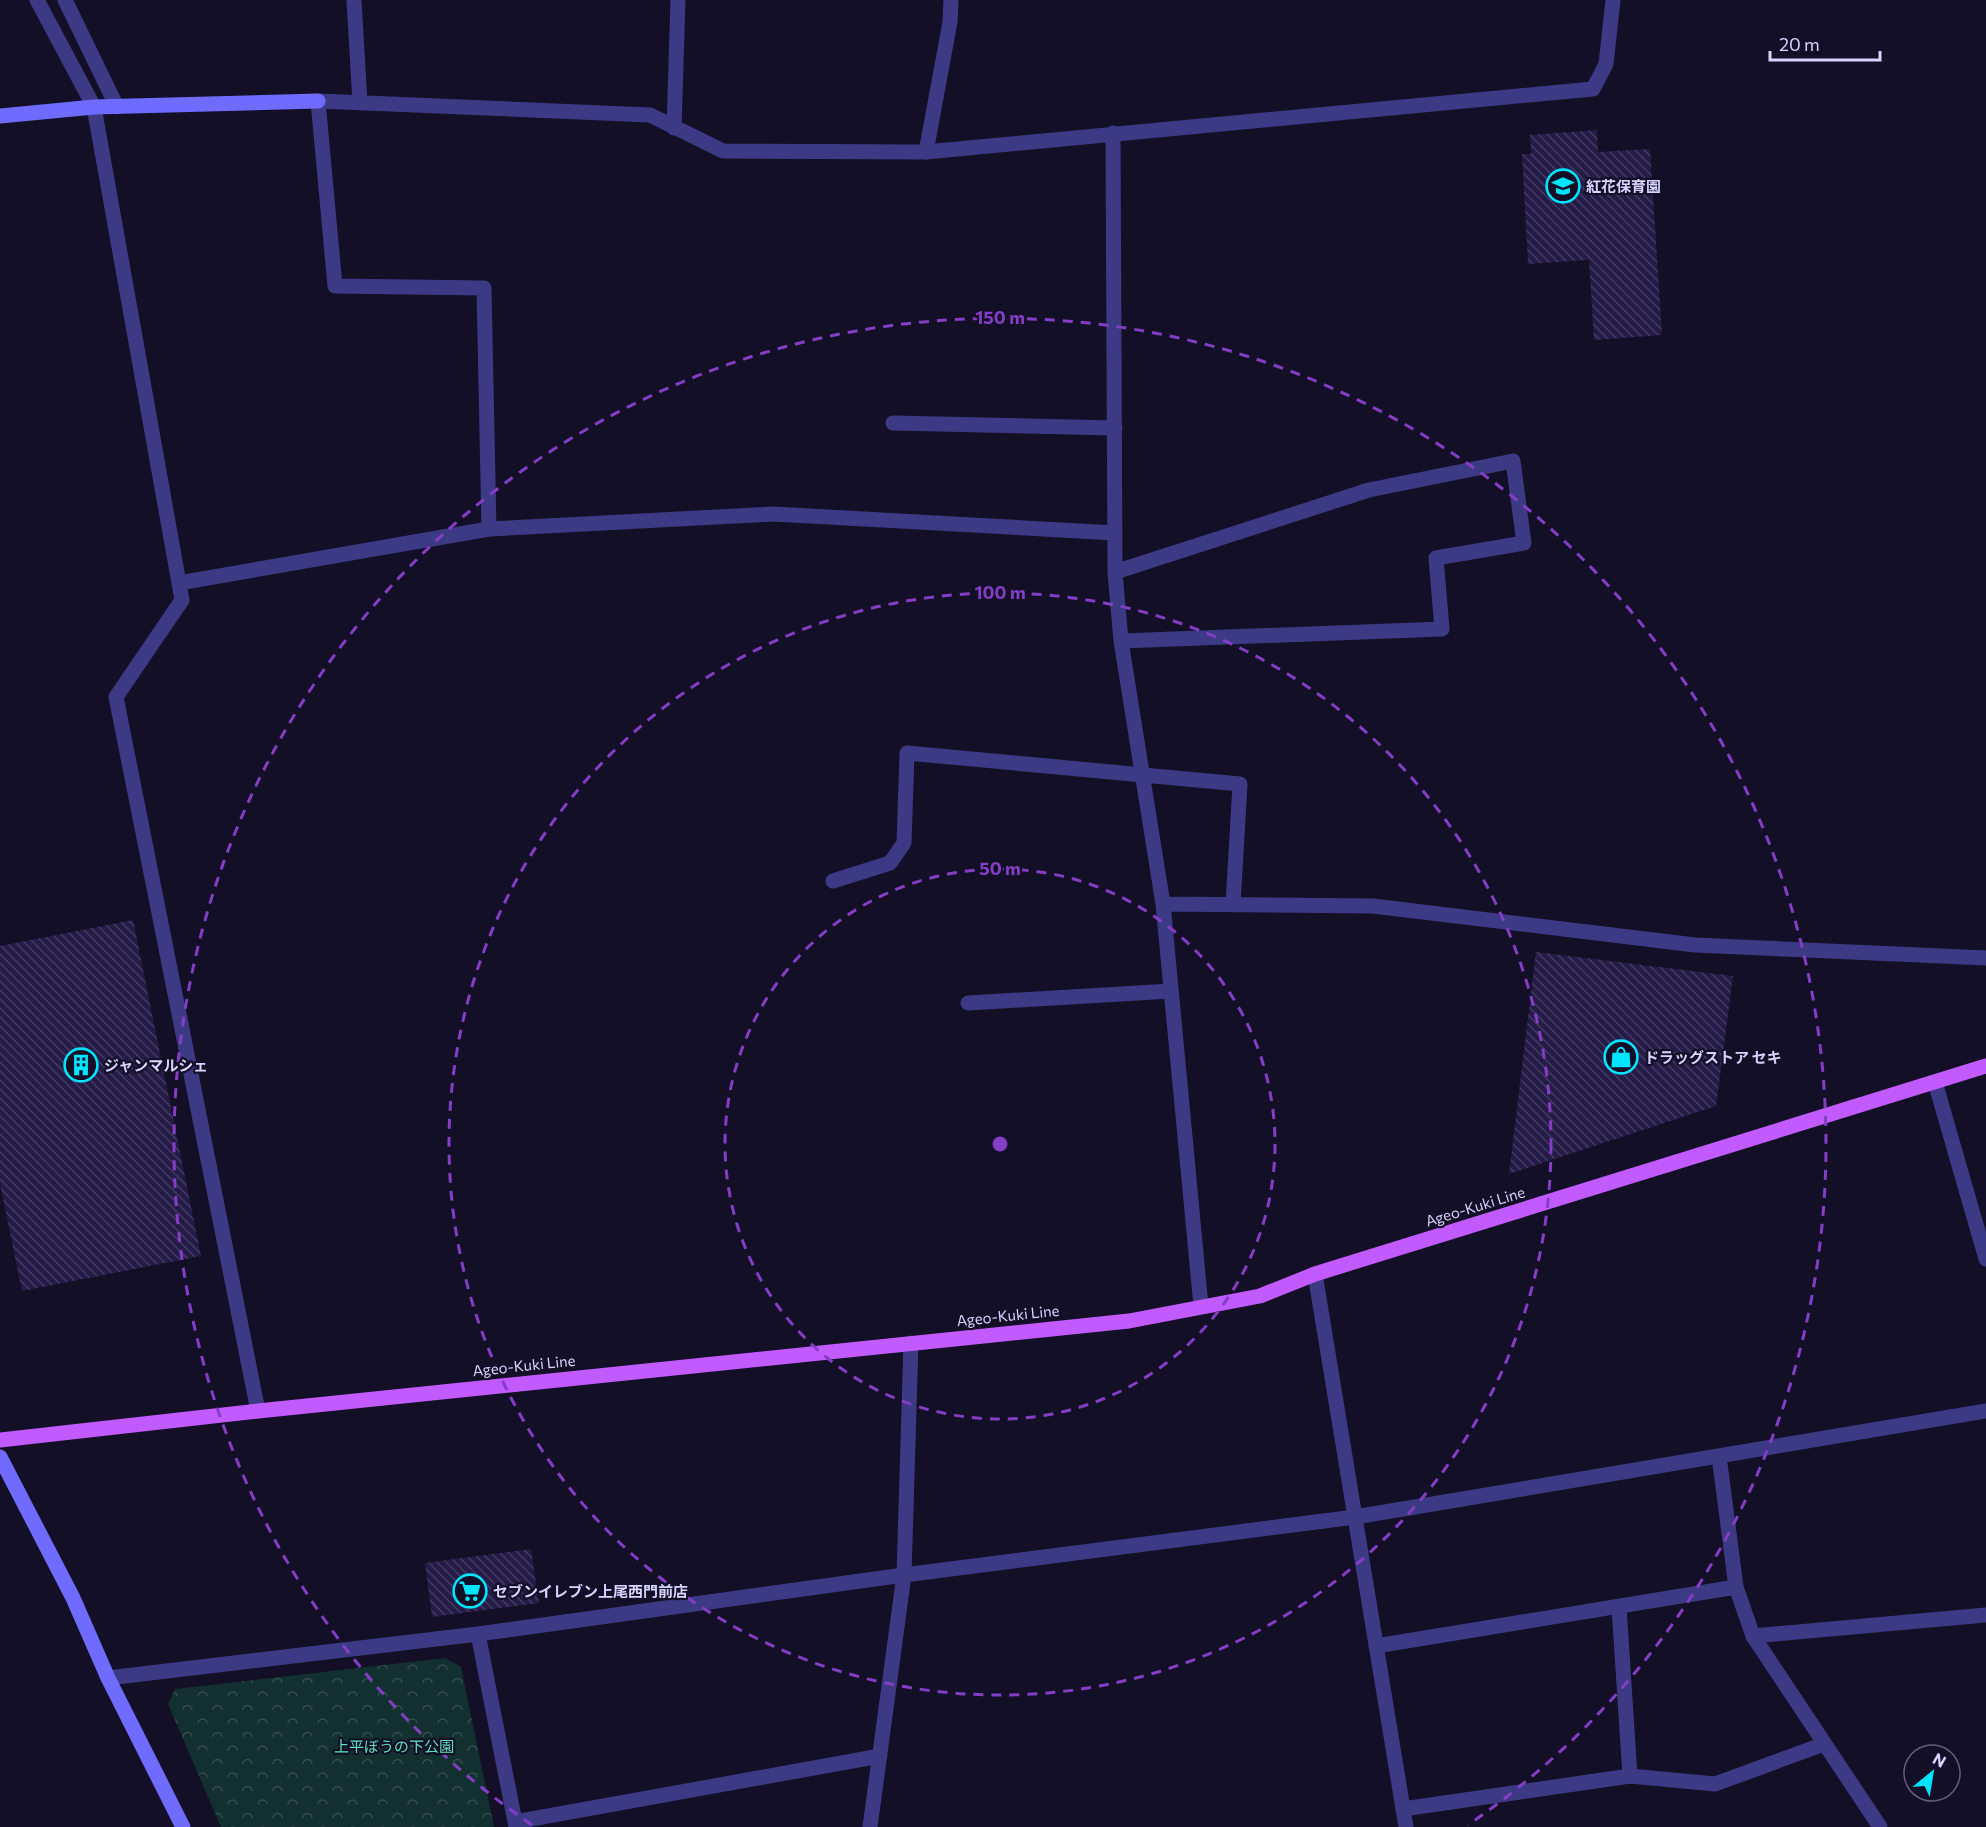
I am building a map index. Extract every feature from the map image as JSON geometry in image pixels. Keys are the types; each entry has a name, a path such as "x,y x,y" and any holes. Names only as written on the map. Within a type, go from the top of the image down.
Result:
{"main road":[{"name":"Ageo-Kuki Line","path":"0,1440 258,1411 1129,1322 1260,1296 1315,1274 1986,1066"}],"street":[{"path":"37,0 94,107 182,600 116,697 258,1411"},
{"path":"65,0 117,107"},
{"path":"354,0 360,103"},
{"path":"674,128 678,0"},
{"path":"926,152 950,22 951,0"},
{"path":"0,116 94,107 318,101 650,116 723,151 926,152 1593,89 1606,64 1613,0"},
{"path":"318,101 335,286 484,288 489,530"},
{"path":"1113,133 1115,572 1121,641 1163,904 1201,1306"},
{"path":"893,423 1115,428"},
{"path":"1115,572 1369,490 1513,461 1524,543 1436,558 1442,629 1121,641"},
{"path":"179,583 489,530 774,514 1115,532"},
{"path":"833,881 890,863 904,843 907,753 1240,784 1233,905"},
{"path":"1163,904 1373,906 1695,945 1986,958"},
{"path":"968,1003 1171,992"},
{"path":"1935,1082 1986,1259"},
{"path":"1315,1274 1406,1827"},
{"path":"870,1827 904,1575 911,1343"},
{"path":"108,1678 478,1634 904,1575 1355,1517 1986,1411"},
{"path":"1719,1456 1736,1587 1752,1636 1880,1827"},
{"path":"0,1457 73,1598 108,1678 183,1827"},
{"path":"1376,1646 1736,1587"},
{"path":"1619,1607 1630,1776"},
{"path":"1752,1636 1986,1616"},
{"path":"478,1634 516,1824 880,1756"},
{"path":"1403,1809 1630,1776 1715,1784 1824,1744"}],"green space":[{"name":"上平ぼうの下公園","path":"445,1658 461,1667 494,1827 221,1827 168,1704 175,1689"}],"building":[{"path":"1597,130 1598,152 1650,149 1662,335 1594,340 1589,260 1528,264 1522,154 1531,154 1530,135"},
{"name":"ジャンマルシェ","path":"133,920 201,1256 22,1291 0,1184 0,946"},
{"path":"1536,952 1733,976 1716,1106 1509,1174"},
{"path":"531,1549 539,1603 432,1617 425,1563"}],"place":[{"name":"紅花保育園","path":"1563,186"},
{"name":"ドラッグストア セキ","path":"1621,1057"},
{"name":"ジャンマルシェ","path":"81,1065"},
{"name":"セブンイレブン上尾西門前店","path":"470,1591"}]}
